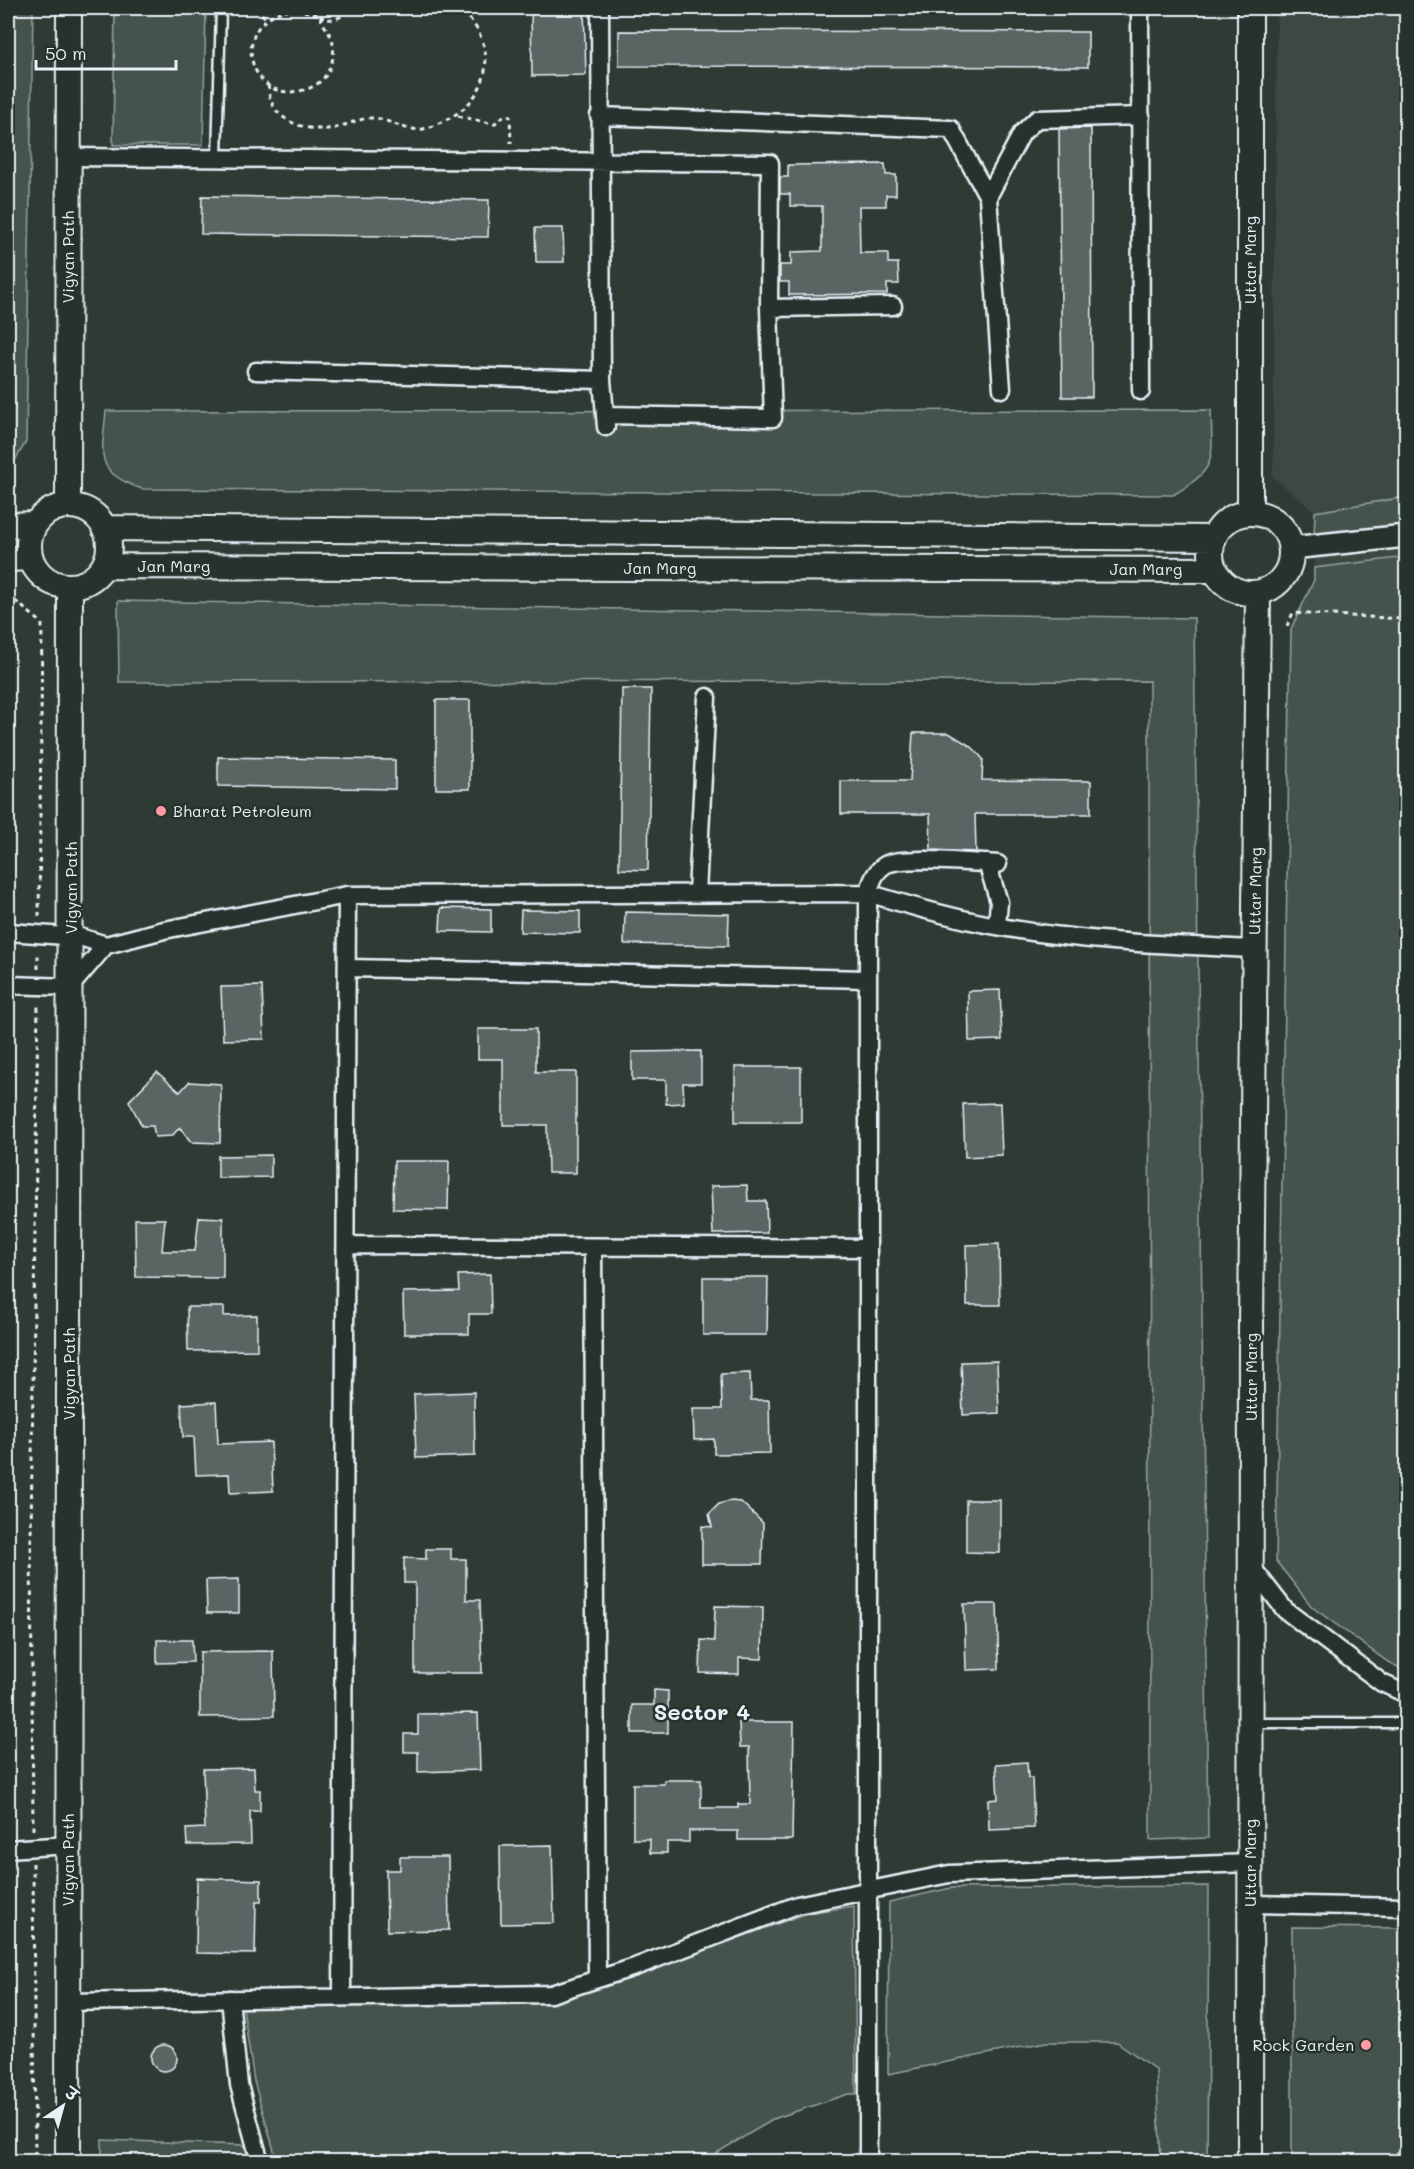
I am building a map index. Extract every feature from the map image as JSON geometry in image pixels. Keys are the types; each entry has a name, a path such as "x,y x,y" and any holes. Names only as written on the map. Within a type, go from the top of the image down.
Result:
{"main road":[{"name":"Vigyan Path","path":"68,506 69,8"},
{"name":"Uttar Marg","path":"1250,8 1250,513"},
{"path":"68,506 82,509 97,517 104,528 109,545 104,566 92,579 70,586 54,584 41,576 19,558 29,547 36,524 55,509 68,506"},
{"path":"1250,513 1264,515 1279,524 1287,535 1291,548 1290,566 1280,581 1258,592 1237,590 1224,582 1215,570 1211,554 1214,538 1222,526 1237,516 1250,513"},
{"path":"8,525 36,524"},
{"name":"Jan Marg","path":"104,528 1214,538"},
{"name":"Jan Marg","path":"104,566 1215,570"},
{"name":"Vigyan Path","path":"68,2162 70,586"},
{"name":"Uttar Marg","path":"1250,2162 1250,1723 1258,592"}],"street":[{"path":"69,157 599,163 770,163 773,418 606,421 602,380 599,163 600,8"},
{"path":"1140,8 1141,391"},
{"path":"600,116 947,127 954,132 988,197 1002,389"},
{"path":"988,197 1022,133 1037,119 1141,116"},
{"path":"770,308 893,306"},
{"path":"256,371 602,380"},
{"path":"1291,548 1407,536"},
{"path":"697,893 707,697"},
{"path":"868,2162 868,893 875,873 886,864 911,861 993,863 999,902 997,926"},
{"path":"8,933 71,936 106,945 164,930 347,895 868,893 938,914 997,926 1116,942 1255,949"},
{"path":"342,1997 347,895"},
{"path":"8,985 70,987 106,945"},
{"path":"348,968 868,979"},
{"path":"346,1245 867,1248"},
{"path":"594,1246 597,1979"},
{"path":"1251,1566 1285,1610 1382,1683 1407,1694"},
{"path":"8,1849 68,1845"},
{"path":"68,2002 550,1994 597,1979 797,1905 949,1874 1250,1863"},
{"path":"1250,1904 1407,1907"},
{"path":"230,1999 239,2085 260,2162"}],"lane":[{"path":"218,158 221,8"},
{"path":"1250,1723 1407,1723"}],"path":[{"path":"255,8 266,18"},
{"path":"268,85 294,92 307,90 319,83 328,72 333,59 334,45 315,8"},
{"path":"347,8 344,14 335,19 295,9 281,10 266,18 253,37 250,50 252,63 268,85 271,102 278,112 291,122 308,129 325,130 369,118 379,118 408,129 424,129 456,116 473,100 483,86 485,59 482,38 474,22 459,8"},
{"path":"456,116 494,124 506,115 510,116 512,162"},
{"path":"8,595 42,623 31,1536 35,2162"},
{"path":"1287,626 1293,613 1407,619"},
{"path":"1391,2162 1381,2157 1407,2151"}],"shaded area":[{"path":"8,8 33,8 26,442 8,472"},
{"path":"115,8 206,8 203,145 113,145"},
{"path":"1277,8 1406,8 1406,1671 1388,1662 1312,1607 1276,1561 1291,629 1314,580 1315,512 1273,477"},
{"path":"1211,410 1212,451 1210,461 1198,477 1173,495 142,489 115,476 108,469 103,451 106,411"},
{"path":"1406,497 1406,525 1314,538 1315,512"},
{"path":"1406,557 1406,1671 1388,1662 1312,1607 1276,1561 1291,629 1314,580 1314,568"},
{"path":"118,601 1194,618 1208,1838 1150,1840 1149,681 119,682"},
{"path":"1209,1886 1207,2161 1161,2161 1156,2070 1117,2042 1046,2042 888,2074 889,1902 951,1888"},
{"path":"854,1906 856,2094 848,2094 776,2118 703,2161 277,2161 254,2081 243,2008 544,2003 565,1999 808,1913"},
{"name":"Rock Garden","path":"1292,1927 1406,1928 1406,2161 1292,2161"},
{"path":"102,2140 244,2145 249,2161 102,2161"}],"building":[{"path":"531,8 584,8 586,75 532,76"},
{"path":"619,31 1088,32 1088,67 619,66"},
{"path":"1091,128 1092,397 1062,397 1059,129"},
{"path":"885,164 886,175 896,175 896,195 886,195 886,206 859,206 860,253 888,253 888,263 898,263 899,284 887,284 887,294 789,295 789,282 780,282 780,265 791,265 791,252 822,251 822,206 790,206 790,194 780,194 780,177 788,177 788,165"},
{"path":"202,196 489,200 488,237 201,234"},
{"path":"535,228 563,228 564,262 536,262"},
{"path":"622,689 651,689 648,870 619,869"},
{"path":"436,700 470,700 470,789 436,789"},
{"path":"913,733 949,733 972,747 983,759 982,780 1091,781 1091,814 975,814 976,852 931,850 930,814 841,814 841,781 910,781"},
{"path":"218,757 395,760 395,789 218,786"},
{"path":"441,908 491,909 491,932 440,931"},
{"path":"521,910 580,911 580,933 520,932"},
{"path":"625,912 729,914 728,946 624,944"},
{"path":"262,986 264,1039 223,1040 221,987"},
{"path":"1000,990 1002,1040 969,1041 968,991"},
{"path":"478,1029 536,1029 536,1072 576,1072 576,1173 548,1173 547,1125 503,1125 503,1059 478,1059"},
{"path":"701,1051 701,1083 683,1083 684,1103 666,1104 666,1080 632,1080 632,1052"},
{"path":"735,1067 801,1067 801,1122 735,1122"},
{"path":"157,1072 180,1092 189,1082 221,1084 220,1143 191,1142 180,1127 172,1136 155,1137 153,1126 142,1126 129,1101"},
{"path":"1000,1103 1002,1155 965,1157 963,1104"},
{"path":"271,1155 271,1177 218,1178 218,1156"},
{"path":"394,1161 449,1161 448,1210 393,1209"},
{"path":"747,1185 748,1201 766,1201 767,1233 713,1234 711,1186"},
{"path":"199,1217 223,1218 223,1278 136,1277 135,1219 165,1219 162,1251 195,1251"},
{"path":"999,1244 1000,1305 967,1305 966,1245"},
{"path":"490,1274 491,1314 469,1314 469,1334 404,1334 403,1292 459,1291 458,1275"},
{"path":"703,1277 768,1277 767,1335 703,1335"},
{"path":"187,1307 224,1307 224,1316 257,1315 257,1350 188,1351"},
{"path":"997,1361 999,1413 963,1415 961,1362"},
{"path":"750,1373 751,1400 769,1400 770,1453 714,1454 714,1439 694,1440 693,1409 722,1409 721,1374"},
{"path":"474,1392 475,1456 416,1458 414,1394"},
{"path":"216,1402 218,1444 271,1442 273,1491 230,1493 229,1474 196,1475 194,1437 183,1437 181,1404"},
{"path":"966,1500 1000,1500 1000,1553 966,1552"},
{"path":"730,1501 741,1502 763,1523 762,1564 702,1564 702,1526 712,1527 709,1514 719,1504"},
{"path":"426,1549 451,1549 451,1559 466,1559 466,1600 480,1600 482,1673 415,1673 415,1583 404,1583 404,1558 426,1559"},
{"path":"239,1579 239,1613 207,1613 206,1580"},
{"path":"964,1604 997,1604 999,1669 966,1670"},
{"path":"715,1606 763,1607 762,1659 739,1658 739,1674 700,1673 701,1640 714,1641"},
{"path":"157,1640 192,1640 193,1662 157,1663"},
{"path":"273,1651 274,1716 200,1717 200,1652"},
{"path":"654,1690 668,1691 668,1733 632,1733 632,1705 654,1705"},
{"path":"478,1713 480,1770 418,1772 418,1752 404,1752 404,1734 418,1734 418,1714"},
{"path":"739,1722 794,1722 792,1840 738,1840 738,1831 689,1831 689,1842 667,1842 667,1853 650,1853 650,1839 633,1839 633,1784 664,1784 664,1780 701,1780 701,1808 738,1808 738,1804 750,1804 749,1747 740,1747"},
{"path":"1027,1762 1028,1778 1032,1778 1034,1828 989,1830 988,1800 998,1799 996,1764"},
{"path":"254,1768 255,1790 260,1790 260,1811 250,1811 251,1844 187,1845 186,1829 205,1828 203,1769"},
{"path":"552,1845 554,1923 501,1924 500,1846"},
{"path":"400,1857 448,1857 449,1930 387,1931 386,1870 400,1870"},
{"path":"197,1878 261,1880 261,1902 256,1902 255,1954 196,1953"},
{"path":"164,2045 173,2049 177,2058 173,2067 164,2071 155,2067 151,2058 155,2049"}],"place":[{"name":"Bharat Petroleum","path":"161,811"},
{"name":"Rock Garden","path":"1366,2045"}],"district":[{"name":"Sector 4","path":"702,1712"}]}
